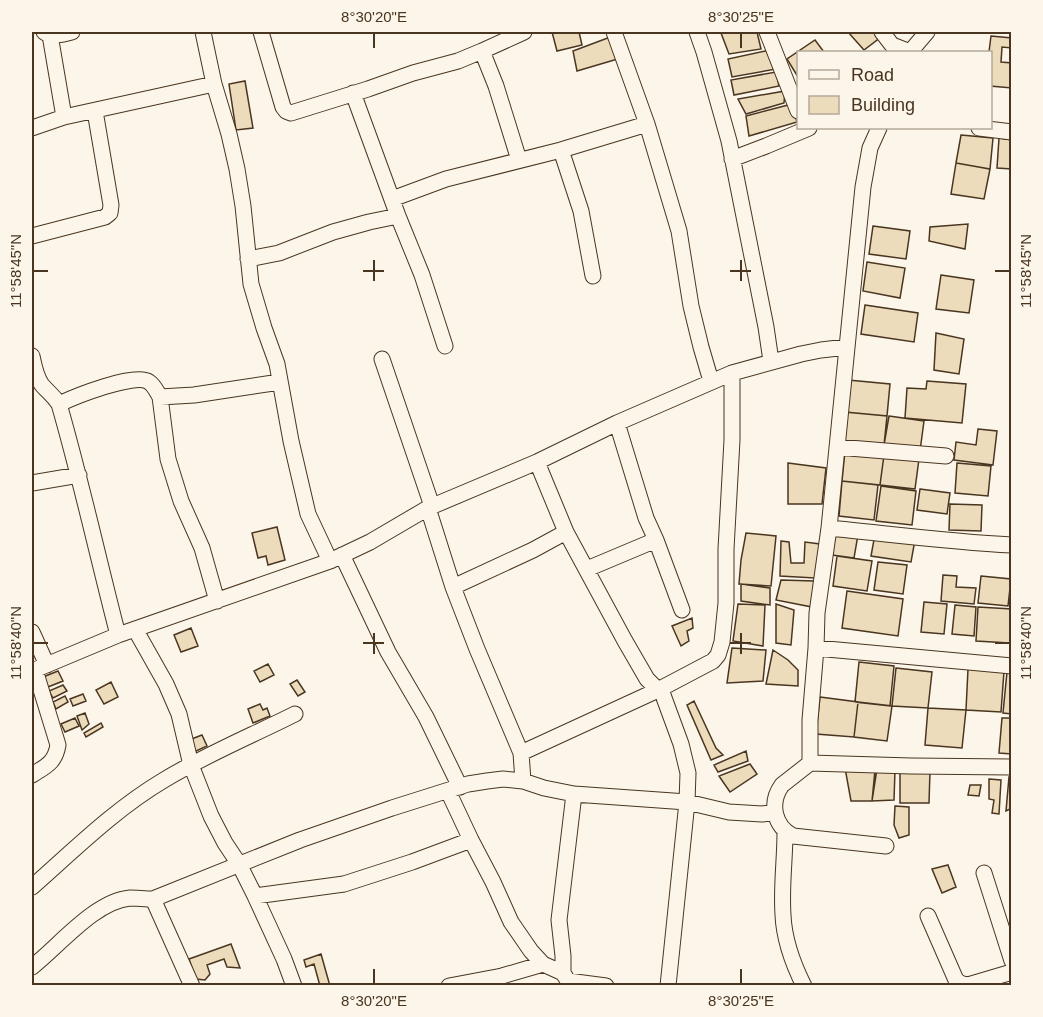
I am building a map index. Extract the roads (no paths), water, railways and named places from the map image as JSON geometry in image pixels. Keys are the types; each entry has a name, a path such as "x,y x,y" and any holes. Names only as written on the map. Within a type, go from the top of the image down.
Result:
{"street":[{"path":"64,117 47,33 58,35 72,32"},
{"path":"204,32 214,84 237,169 251,284 277,364 291,441 308,514 336,558 426,717 471,840 511,922 543,964 566,980 606,986"},
{"path":"261,32 283,107 286,111 294,113 413,73 458,61 524,32"},
{"path":"614,32 646,124 679,231 691,306 711,381"},
{"path":"697,32 729,141 771,361"},
{"path":"767,32 797,108"},
{"path":"882,32 887,49 902,51"},
{"path":"911,51 927,32"},
{"path":"482,51 496,86 519,160"},
{"path":"32,128 64,117 214,84"},
{"path":"353,93 422,275 445,346"},
{"path":"32,236 110,213 111,205 95,111"},
{"path":"392,199 446,179 561,150 646,124"},
{"path":"732,159 766,147 804,129"},
{"path":"810,763 810,720 818,613 829,528 863,187 870,148 879,129"},
{"path":"987,129 1011,132"},
{"path":"561,150 581,211 593,276"},
{"path":"248,260 279,253 333,232 398,216"},
{"path":"38,669 118,635 336,558 370,542 430,507 537,462 711,381 771,361 847,347"},
{"path":"32,356 38,379 59,404 79,475 118,635"},
{"path":"382,359 430,507 453,587 520,753 523,781"},
{"path":"520,753 658,690 713,661 718,655 722,642 726,603 732,373"},
{"path":"59,404 129,379 149,382 160,397 168,459 181,501 202,548 217,601"},
{"path":"160,397 280,382"},
{"path":"617,423 646,518 682,610"},
{"path":"837,447 946,456"},
{"path":"537,462 566,532 646,679 663,695 681,744 688,773 687,802 668,986"},
{"path":"32,483 79,475"},
{"path":"829,528 956,542 1011,545"},
{"path":"453,587 525,554 566,532"},
{"path":"587,569 656,540"},
{"path":"135,629 166,684 179,714 191,765 211,816 255,896 294,986"},
{"path":"32,632 38,669 58,745 53,761 32,775"},
{"path":"816,648 1011,666"},
{"path":"32,887 121,810 162,781 295,714"},
{"path":"886,846 793,836 785,832 775,812 779,790 782,785 810,763 1011,767"},
{"path":"32,967 95,911 121,900 153,899 320,833 468,784 503,779 523,781 574,794 687,802 729,813 775,812"},
{"path":"566,980 559,920 574,794"},
{"path":"785,832 783,917 787,942 804,986"},
{"path":"255,896 344,884 471,840"},
{"path":"984,873 1011,961"},
{"path":"153,899 192,986"},
{"path":"928,916 956,980 968,985 1011,972"},
{"path":"449,986 502,976 543,964"}]}
